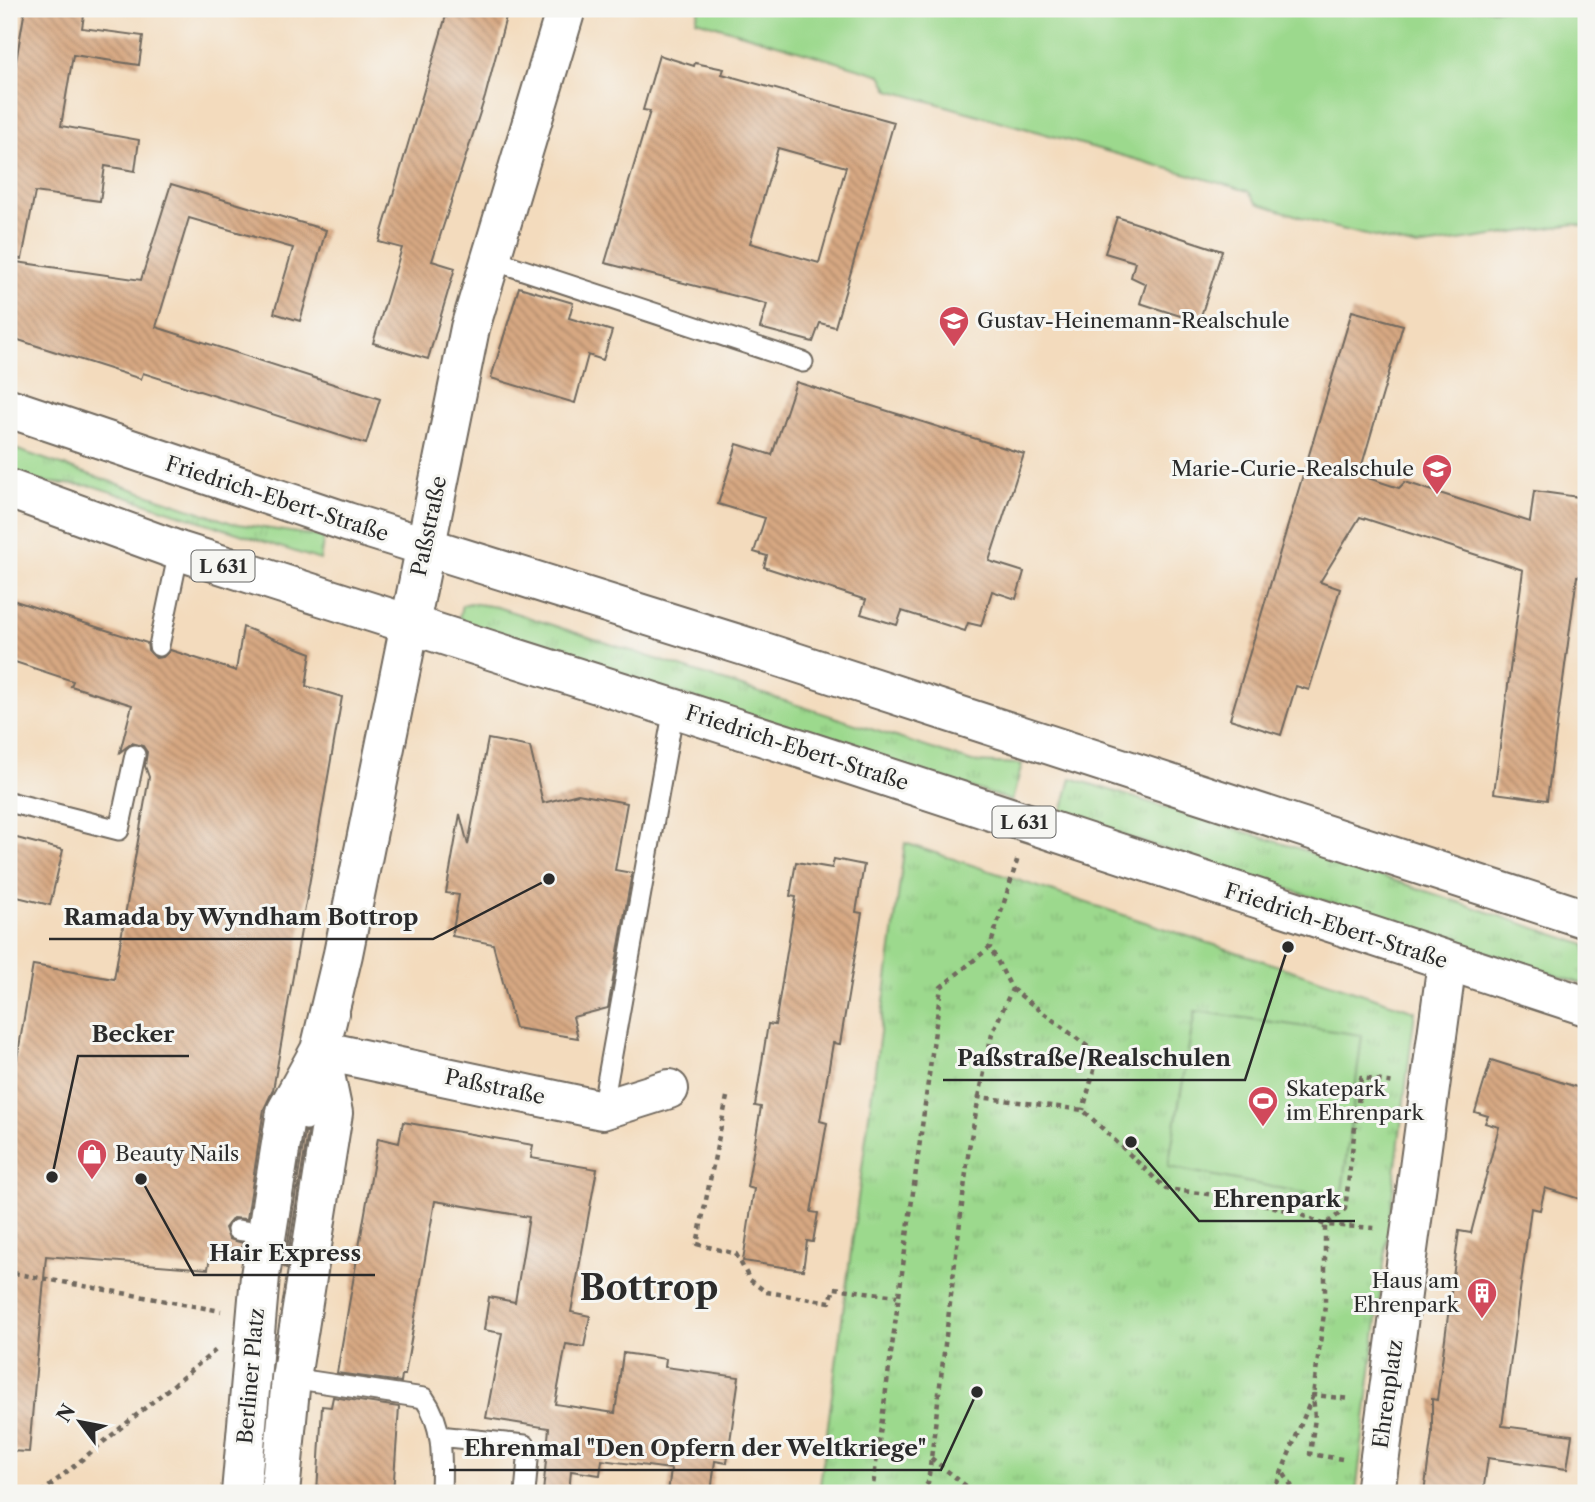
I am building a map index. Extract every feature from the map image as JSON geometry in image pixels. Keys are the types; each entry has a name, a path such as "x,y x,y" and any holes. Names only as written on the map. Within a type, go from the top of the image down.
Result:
{"main road":[{"name":"Paßstraße","path":"257,1304 251,1232 286,1112 320,1050 343,954 470,328 566,9"},
{"name":"Friedrich-Ebert-Straße","path":"9,408 424,547 767,653 1586,919"},
{"name":"Friedrich-Ebert-Straße","path":"9,489 179,551 674,708 1586,1006"},
{"name":"Ehrenplatz","path":"1377,1479 1447,962"},
{"name":"Paßstraße","path":"320,1050 602,1110 669,1089"},
{"name":"Paßstraße","path":"303,1296 332,1113 320,1050"},
{"name":"Berliner Platz","path":"241,1493 257,1304 303,1296 291,1378 280,1493"}],"lane":[{"path":"491,258 803,362"},
{"path":"159,646 179,551"},
{"path":"602,1110 674,708"},
{"path":"9,802 119,830 135,755"},
{"path":"306,1120 320,1050"},
{"path":"291,1378 424,1398 435,1413 443,1453 441,1493"},
{"path":"439,1436 525,1445 528,1461 525,1493"}],"path":[{"path":"872,1493 941,987 989,947 1028,824"},
{"path":"989,947 1012,989 1087,1045 1097,1063 1083,1110"},
{"path":"920,1493 928,1483 969,1148 992,1034 1012,989"},
{"path":"1325,1225 1345,1209 1361,1078 1431,1088"},
{"path":"727,1097 697,1244 736,1254 750,1280 766,1292 830,1302 834,1288 897,1296"},
{"path":"979,1097 1083,1110 1166,1189 1240,1198 1297,1213 1325,1225 1348,1225 1410,1233"},
{"path":"1325,1225 1325,1306 1313,1395 1315,1418 1310,1454 1377,1479"},
{"path":"9,1322 11,1273 257,1304"},
{"path":"41,1493 257,1304"},
{"path":"1313,1395 1334,1397"},
{"path":"1273,1493 1313,1395"},
{"path":"931,1458 975,1493"},
{"path":"1283,1473 1296,1493"}],"green space":[{"path":"699,9 1586,9 1586,227 1575,224 1417,247 1332,227 1257,203 1248,191 889,90 881,75 696,20"},
{"path":"9,447 232,523 324,537 320,560 93,486 24,481 9,475"},
{"path":"470,603 497,607 972,762 1022,764 1012,801 465,624 459,618 462,605"},
{"path":"1071,778 1313,853 1586,945 1586,985 1061,816"},
{"path":"905,843 1415,1011 1356,1493 819,1493"},
{"name":"Skatepark im Ehrenpark","path":"1195,1011 1362,1035 1341,1200 1168,1167"}],"building":[{"path":"25,9 85,9 82,28 143,36 139,65 73,55 61,126 139,140 135,171 105,166 100,201 35,192 22,259 9,258 9,66 15,67"},
{"path":"448,9 508,9 485,97 432,261 455,268 428,359 373,343 402,248 379,242"},
{"path":"659,55 694,66 695,63 724,69 722,74 894,122 835,327 820,323 813,342 760,328 767,304 605,263 650,111 643,110","holes":["778,148 846,167 819,263 750,243"]},
{"path":"171,184 326,230 300,321 274,313 293,248 189,218 156,327 380,399 366,444 143,373 141,379 9,337 9,261 141,280"},
{"path":"1117,217 1222,251 1199,322 1140,303 1146,284 1131,277 1135,262 1105,253"},
{"path":"519,287 573,303 569,318 612,331 603,360 588,355 575,403 491,378"},
{"path":"1352,311 1403,325 1359,475 1399,488 1405,482 1530,522 1534,491 1586,498 1581,549 1586,549 1586,578 1577,576 1547,800 1494,793 1523,570 1360,517 1320,582 1340,589 1309,690 1296,686 1281,735 1230,719"},
{"path":"796,382 1024,454 989,561 1024,572 1016,599 992,591 981,626 968,623 965,631 902,611 897,625 861,614 866,600 764,567 767,556 754,552 765,518 718,504 737,444 772,455"},
{"path":"9,599 147,643 148,650 156,658 163,657 170,650 236,671 243,627 311,653 306,686 342,697 273,1090 264,1109 247,1219 233,1218 225,1228 229,1239 243,1243 240,1260 210,1257 208,1269 46,1256 29,1452 9,1451 9,1058 17,1059 33,965 114,979 149,777 145,766 147,752 143,746 132,743 120,752 132,705 71,686 73,681 9,660"},
{"path":"488,739 530,747 543,803 578,794 627,803 615,870 632,873 608,1008 573,1017 578,1038 515,1028 493,944 452,936 459,895 446,893 460,814 468,845"},
{"path":"9,836 63,850 50,905 9,895"},
{"path":"834,859 864,865 856,912 862,913 840,1044 833,1043 820,1121 827,1123 811,1212 818,1213 813,1242 807,1241 803,1270 743,1261 754,1189 747,1187 761,1107 755,1106 768,1024 775,1025 796,897 790,896 796,862 832,868"},
{"path":"1491,1060 1586,1090 1586,1201 1545,1188 1540,1210 1531,1208 1502,1426 1572,1435 1567,1469 1488,1458 1483,1493 1424,1493 1432,1434 1432,1399 1437,1400 1459,1231 1471,1233 1499,1127 1485,1123 1488,1116 1475,1112"},
{"path":"403,1122 533,1145 531,1158 597,1169 571,1312 590,1316 584,1347 566,1344 555,1404 615,1413 623,1353 666,1359 665,1367 739,1377 727,1463 715,1461 711,1493 668,1493 671,1469 602,1460 600,1475 571,1471 569,1493 543,1493 549,1428 486,1418 502,1333 484,1330 489,1297 515,1302 529,1217 435,1201 405,1375 402,1375 401,1382 337,1373 378,1138 399,1143"},
{"path":"305,1132 308,1132 286,1268 284,1267"},
{"path":"333,1397 399,1407 393,1493 317,1493 322,1406 331,1407"}],"place":[{"name":"Gustav-Heinemann-Realschule","path":"954,348"},
{"name":"Marie-Curie-Realschule","path":"1437,496"},
{"name":"Ramada by Wyndham Bottrop","path":"549,879"},
{"name":"Paßstraße/Realschulen","path":"1288,947"},
{"name":"Skatepark im Ehrenpark","path":"1263,1128"},
{"name":"Ehrenpark","path":"1131,1142"},
{"name":"Becker","path":"52,1177"},
{"name":"Hair Express","path":"141,1179"},
{"name":"Beauty Nails","path":"92,1181"},
{"name":"Haus am Ehrenpark","path":"1482,1320"},
{"name":"Ehrenmal \"Den Opfern der Weltkriege\"","path":"977,1392"}],"district":[{"name":"Bottrop","path":"649,1288"}]}
